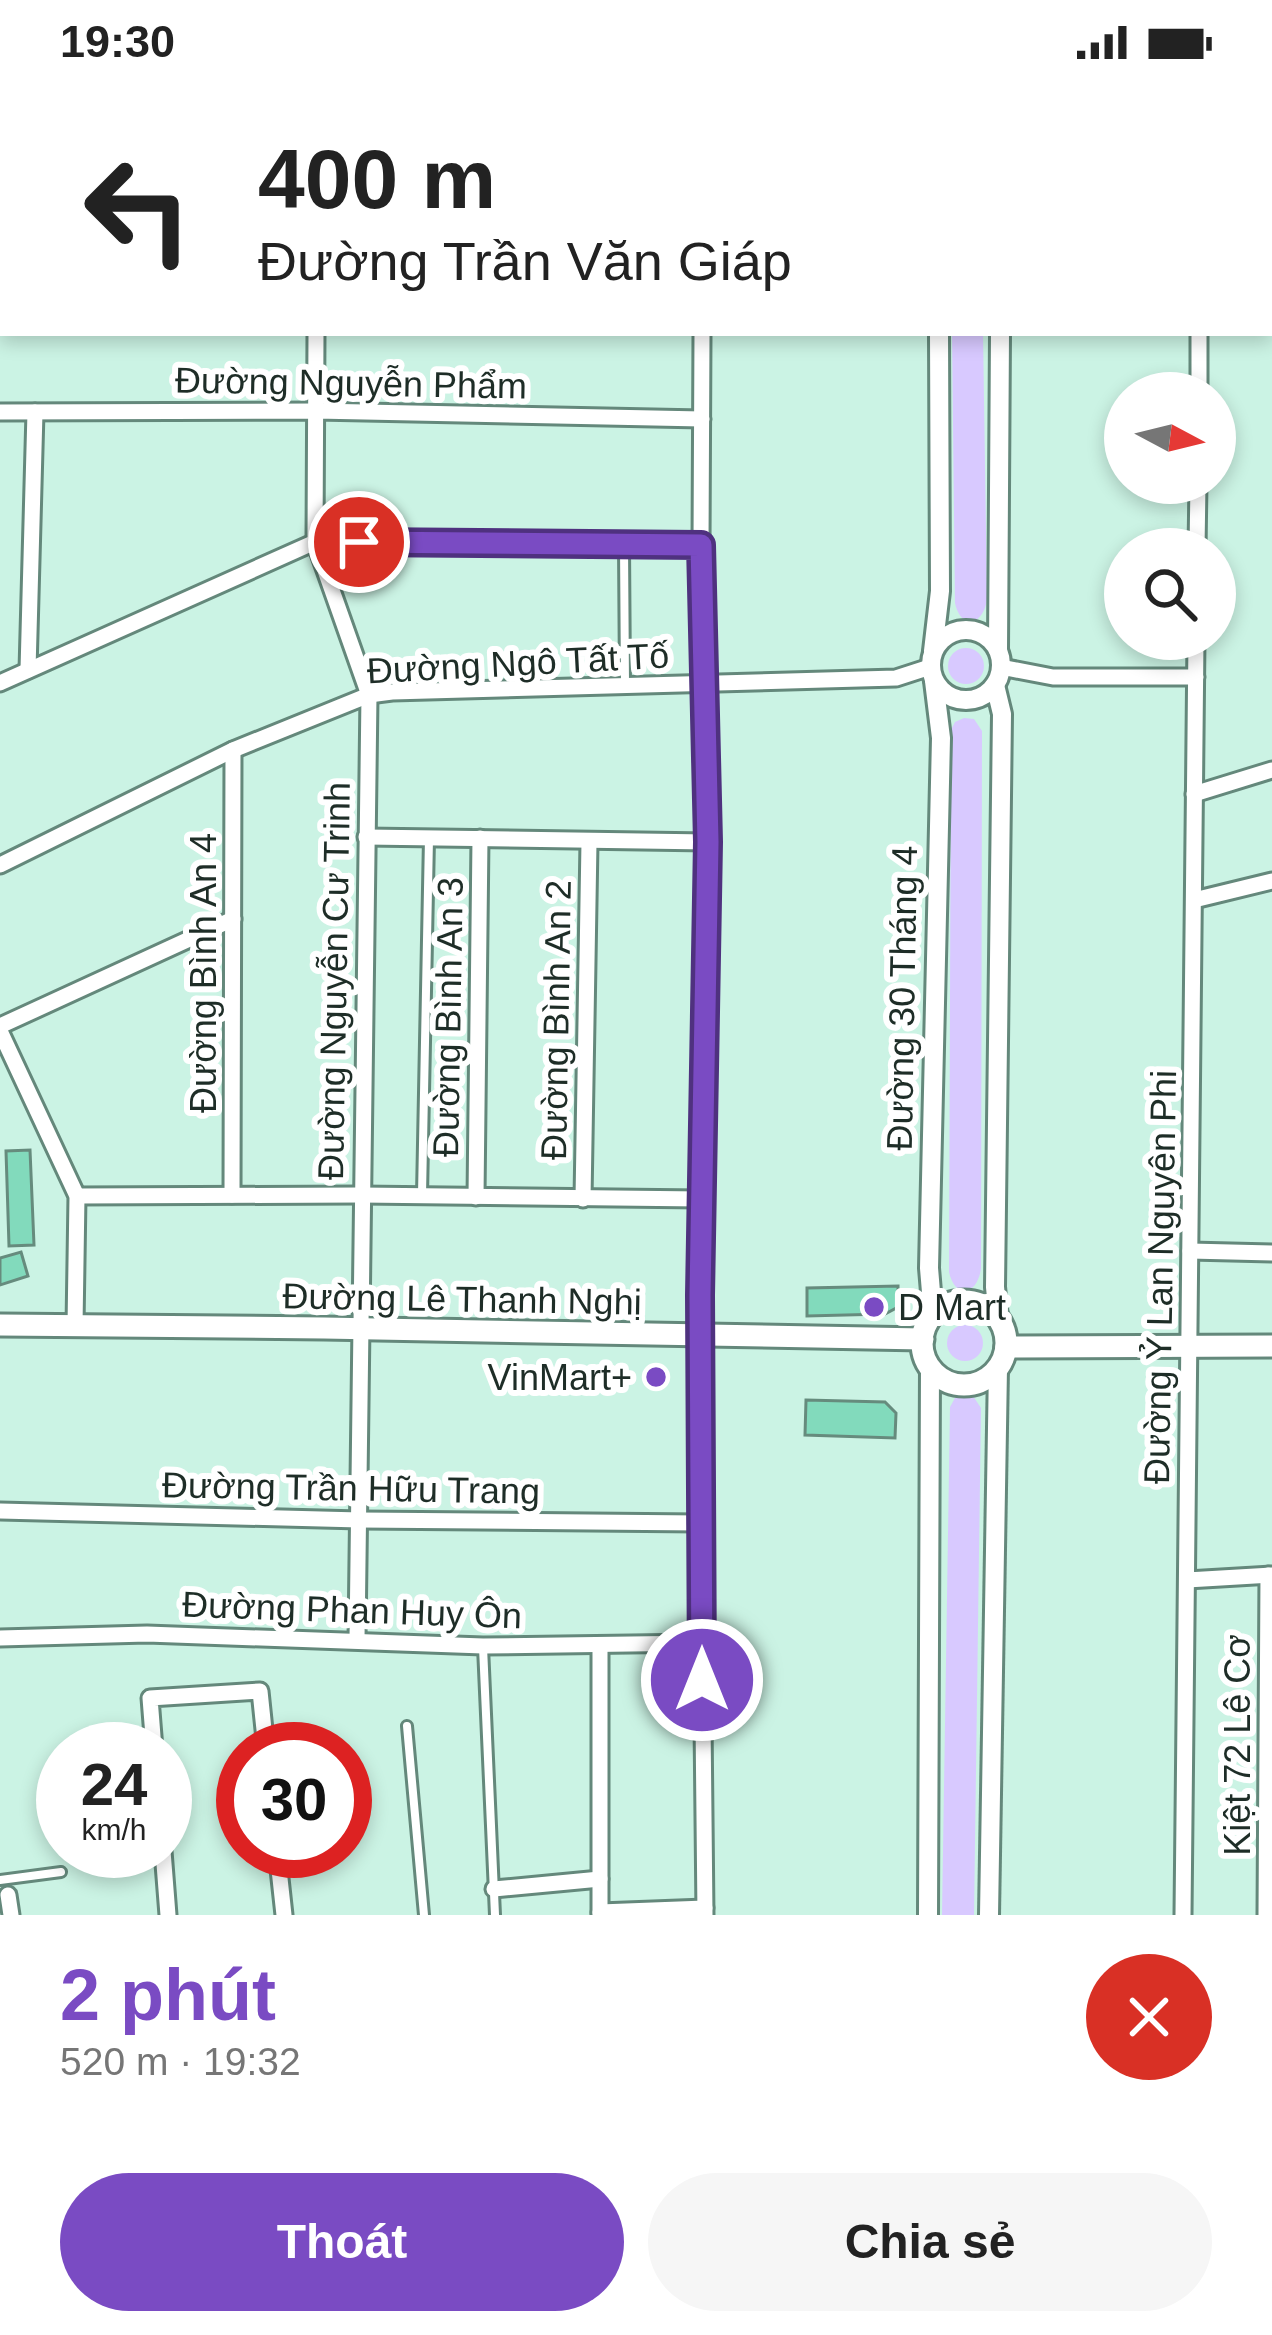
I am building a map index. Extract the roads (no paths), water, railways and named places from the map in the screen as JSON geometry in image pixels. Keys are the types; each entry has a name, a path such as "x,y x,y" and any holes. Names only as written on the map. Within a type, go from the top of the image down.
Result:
{"main road":[{"path":"965,1301 998,1317 1003,1326 1002,1357 981,1381 958,1384 930,1367 922,1340 942,1307 965,1301"},
{"name":"Đường Lê Thanh Nghị","path":"0,1325 922,1340"},
{"path":"1002,1357 1272,1346"}],"street":[{"name":"Đường Nguyễn Cư Trinh","path":"316,336 314,542 369,695 357,1640"},
{"path":"600,1645 600,1914 705,1911 700,1336 708,842 702,336"},
{"name":"Đường 30 Tháng 4","path":"933,1316 929,1268 941,748 932,666 940,591 939,336"},
{"path":"998,1317 1000,336"},
{"path":"1198,372 1199,336"},
{"name":"Đường Nguyễn Phẩm","path":"0,412 316,411 702,419"},
{"path":"28,670 35,412"},
{"path":"0,682 314,542 701,545"},
{"path":"971,629 992,640 998,667 976,699 963,700 941,691 932,666 948,634 971,629"},
{"name":"Đường Ỷ Lan Nguyên Phi","path":"1184,1915 1196,660"},
{"name":"Đường Ngô Tất Tố","path":"0,865 233,750 369,695 896,678 932,666"},
{"path":"998,667 1053,677 1196,677"},
{"name":"Đường Bình An 4","path":"232,1195 233,750"},
{"path":"1194,794 1272,770"},
{"path":"366,837 708,842"},
{"name":"Đường Bình An 3","path":"476,1197 480,838"},
{"name":"Đường Bình An 2","path":"583,1199 589,842"},
{"path":"1194,900 1272,881"},
{"path":"75,1326 76,1196 0,1028 233,919"},
{"path":"76,1196 701,1199"},
{"path":"1190,1251 1272,1253"},
{"path":"989,1915 1002,1357"},
{"path":"928,1915 930,1367"},
{"name":"Đường Trần Hữu Trang","path":"0,1511 700,1522"},
{"path":"1187,1580 1270,1575"},
{"name":"Kiệt 72 Lê Cơ","path":"1266,1915 1270,1575"},
{"name":"Đường Phan Huy Ôn","path":"0,1639 147,1634 482,1646 701,1642"},
{"path":"152,1722 150,1698 260,1691 263,1722"},
{"path":"165,1878 168,1915"},
{"path":"280,1878 284,1915"},
{"path":"494,1888 600,1879"},
{"path":"4,1887 10,1915"}],"lane":[{"path":"624,544 625,685"},
{"path":"422,1196 429,838"},
{"path":"482,1646 495,1915"},
{"path":"407,1726 424,1915"},
{"path":"4,1887 38,1878"}],"place":[{"name":"D Mart","path":"874,1307"},
{"name":"VinMart+","path":"656,1377"}]}
